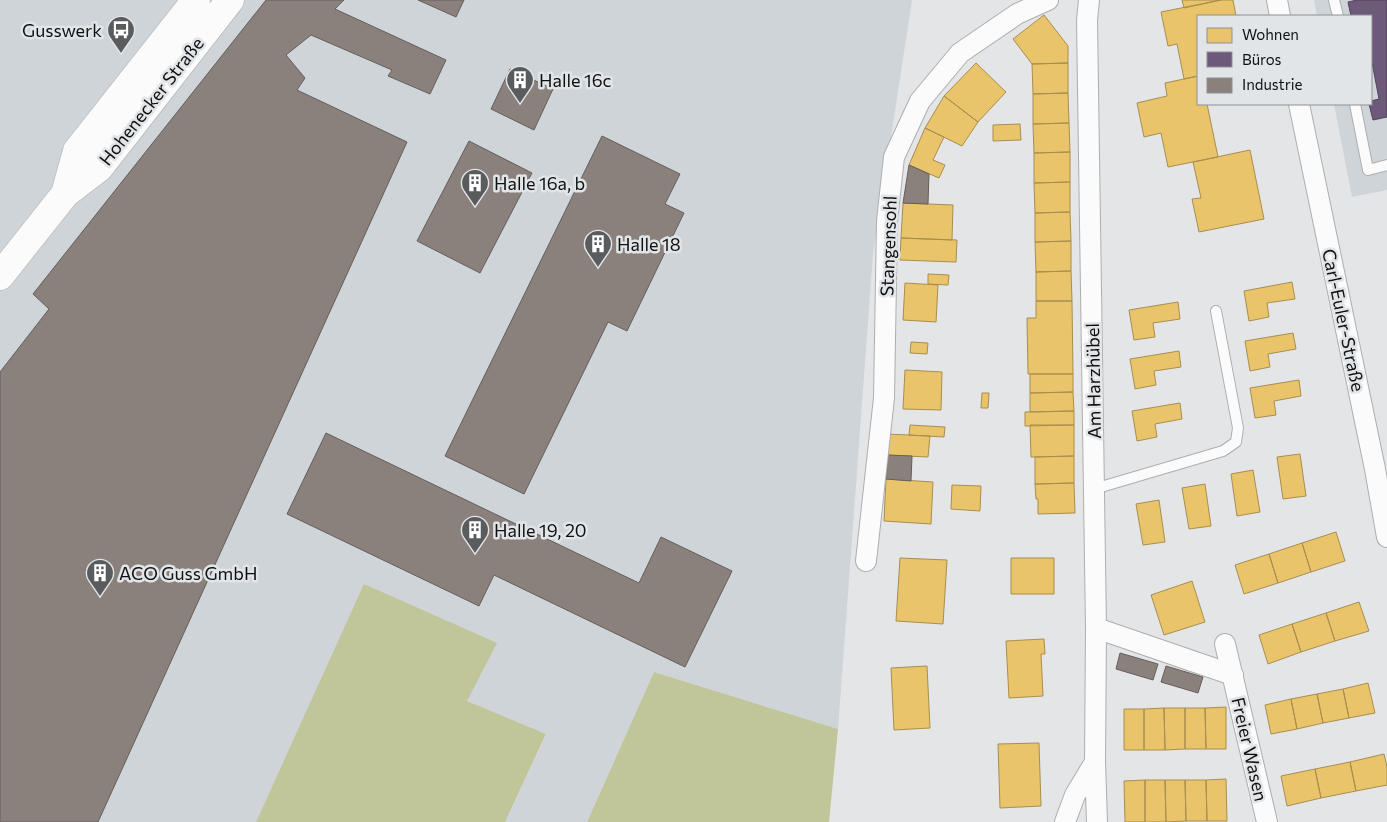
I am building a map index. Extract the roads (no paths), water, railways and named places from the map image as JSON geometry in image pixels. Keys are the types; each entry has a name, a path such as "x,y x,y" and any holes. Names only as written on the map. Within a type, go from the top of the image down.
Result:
{"main road":[{"name":"Hohenecker Straße","path":"65,194 77,150 196,0"},
{"name":"Hohenecker Straße","path":"0,276 65,194 99,168 230,0"}],"street":[{"name":"Stangensohl","path":"866,561 884,398 887,220 894,157 920,101 960,53 1017,14 1048,0"},
{"name":"Am Harzhübel","path":"1089,0 1087,20 1097,822"},
{"path":"1277,0 1280,15"},
{"name":"Carl-Euler-Straße","path":"1299,105 1381,467 1387,537"},
{"name":"Freier Wasen","path":"1096,628 1233,675"},
{"name":"Freier Wasen","path":"1225,644 1267,822"},
{"name":"Am Harzhübel","path":"1065,822 1076,795 1095,762"}],"lane":[{"path":"1334,0 1338,15"},
{"path":"1355,105 1368,170 1387,165"},
{"path":"1094,489 1223,451 1236,442 1238,428 1216,311"}],"place":[{"name":"Gusswerk","path":"121,54"},
{"name":"Halle 16c","path":"520,104"},
{"name":"Halle 16a, b","path":"475,207"},
{"name":"Halle 18","path":"598,268"},
{"name":"Halle 19, 20","path":"475,554"},
{"name":"ACO Guss GmbH","path":"100,597"}]}
